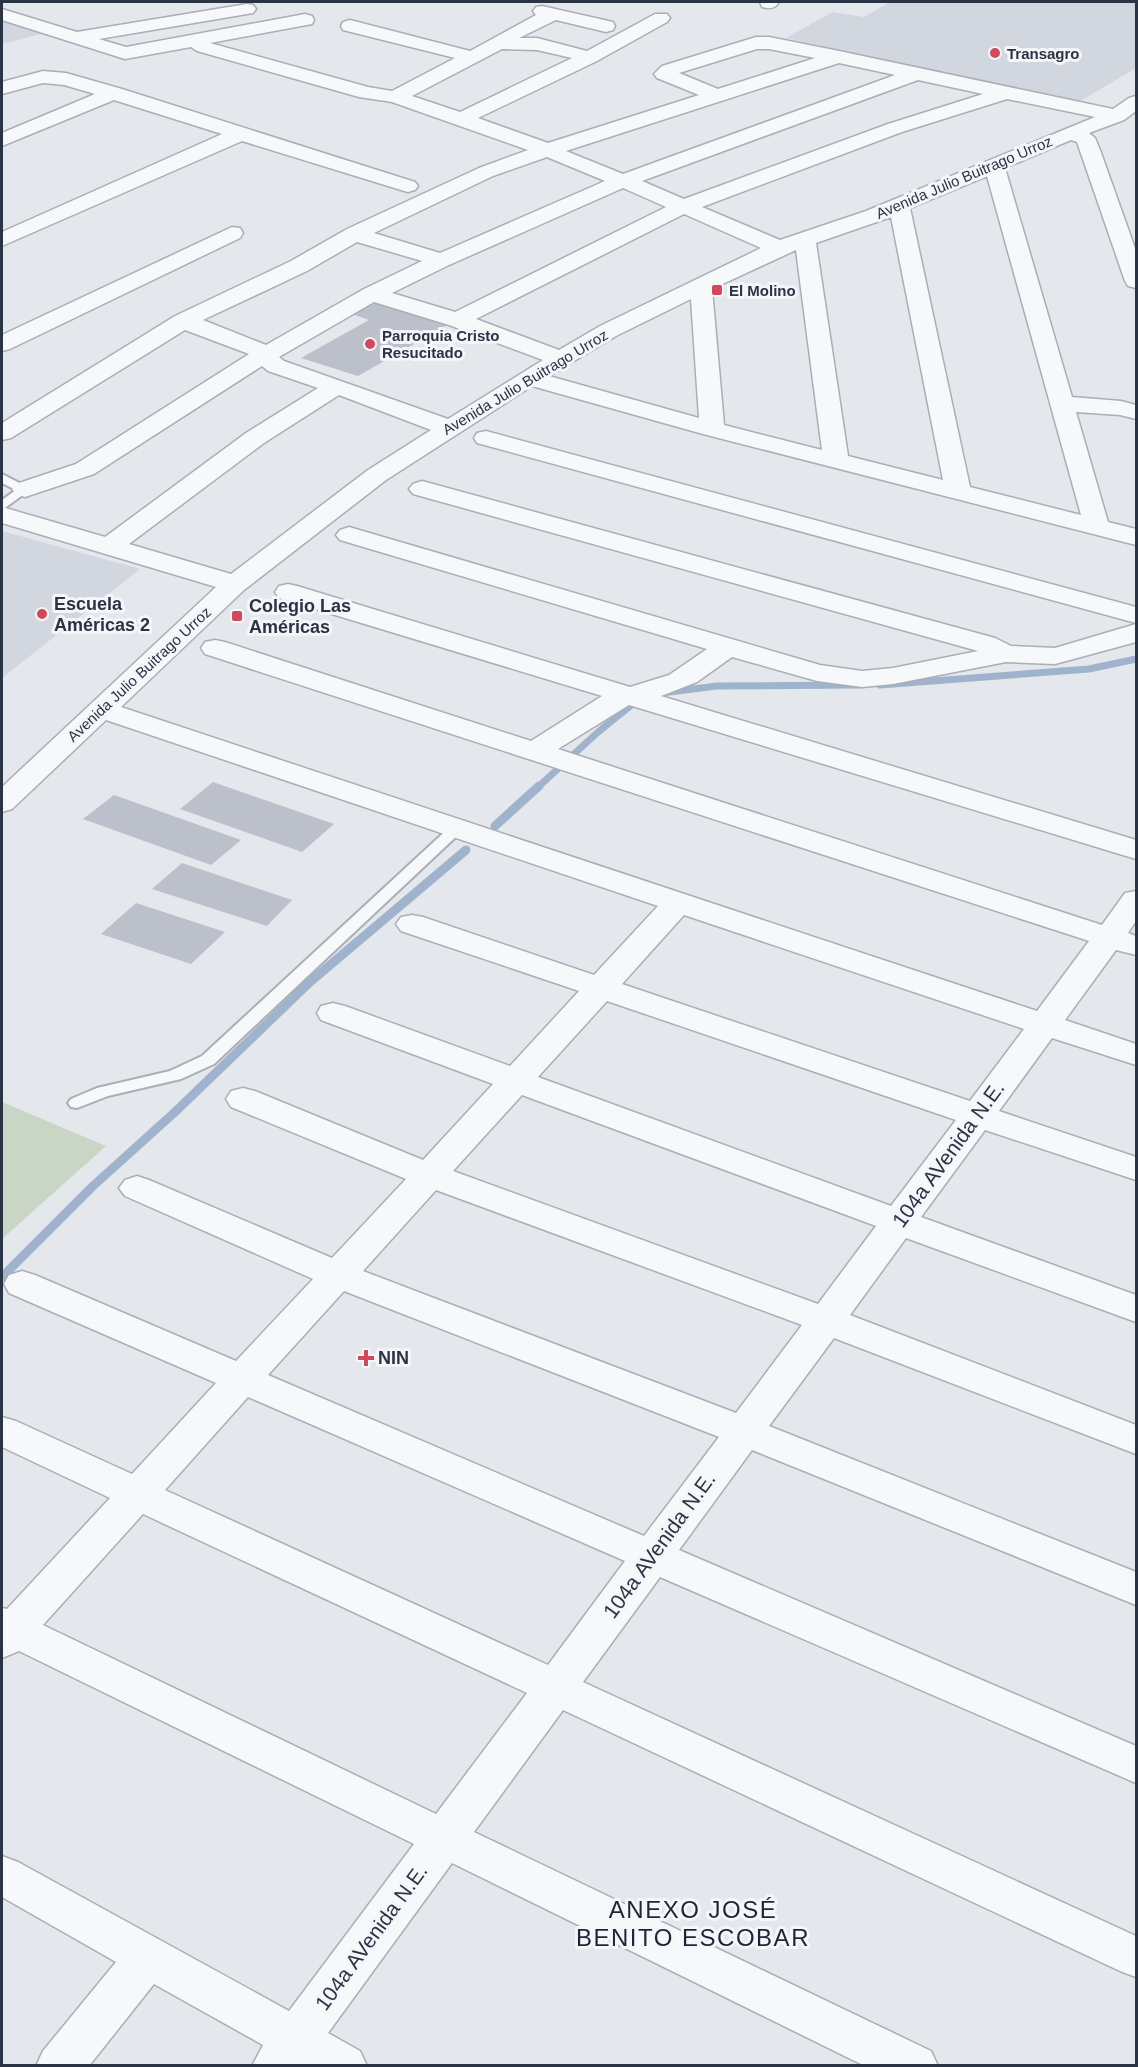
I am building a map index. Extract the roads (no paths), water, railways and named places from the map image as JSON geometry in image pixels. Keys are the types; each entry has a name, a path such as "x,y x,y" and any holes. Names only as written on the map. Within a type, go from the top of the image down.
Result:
{"street":[{"path":"2,7 28,3"},
{"path":"77,37 260,7"},
{"path":"395,97 499,43 547,12 606,27"},
{"path":"2,14 125,53 304,20"},
{"path":"462,118 590,57 661,18"},
{"path":"350,26 472,57"},
{"path":"195,41 204,47 366,93 395,97 462,118 625,180 779,248"},
{"path":"499,43 537,44 590,57"},
{"path":"717,96 664,74 669,70 756,43 781,45 1127,119"},
{"path":"2,433 183,321 299,266 355,234 486,172 839,57"},
{"path":"25,489 84,469 263,356 372,294 441,260 625,180 917,74"},
{"path":"2,88 43,77 66,79 408,186"},
{"path":"2,140 115,93"},
{"path":"457,320 684,206 895,128 1005,93"},
{"name":"Avenida Julio Buitrago Urroz","path":"2,804 118,716 235,584 377,475 529,378 608,331 779,248 899,205 1070,133 1127,119 1137,102"},
{"path":"1070,133 1085,138 1137,281"},
{"path":"2,240 240,134"},
{"path":"994,165 1097,528"},
{"path":"899,205 958,492"},
{"path":"2,344 232,233"},
{"path":"355,234 441,260"},
{"path":"805,239 836,461"},
{"path":"701,285 712,429"},
{"path":"372,294 457,320 561,359"},
{"path":"183,321 255,347 276,366 449,428"},
{"path":"529,378 712,429 1137,537"},
{"path":"109,547 255,438 337,386"},
{"path":"1062,404 1121,408 1137,412"},
{"path":"486,438 1137,615"},
{"path":"422,489 985,644 1006,654"},
{"path":"2,515 235,584"},
{"path":"349,535 817,673 862,678 893,676 1006,654 1055,656 1117,640 1137,632"},
{"path":"288,592 1137,850"},
{"path":"560,759 614,701 660,688 694,674 728,646"},
{"path":"215,648 1122,942"},
{"path":"118,716 1137,1055"},
{"name":"104a AVenida N.E.","path":"286,2053 1043,1025 1122,942 1137,900"},
{"path":"678,903 137,1494 5,1632 444,1838 914,2066"},
{"path":"412,924 1137,1169"},
{"path":"333,1013 1137,1309"},
{"path":"243,1099 429,1175 825,1320 1137,1440"},
{"path":"137,1188 338,1275 743,1431 1137,1589"},
{"path":"22,1284 1137,1765"},
{"path":"2,1431 1137,1957"},
{"path":"2,1875 149,1956 286,2053 343,2066"},
{"path":"60,2066 149,1956"}],"lane":[{"path":"2,478 25,489 2,506"},
{"path":"77,1103 103,1092 175,1075 208,1060 456,829"}],"waterway":[{"path":"880,685 1089,669 1136,659"},
{"path":"661,693 717,686 860,685"},
{"path":"537,788 598,732 640,698"},
{"path":"495,826 539,786"},
{"path":"2,1277 93,1186 175,1112 310,982 466,850"}],"place":[{"name":"Transagro","path":"995,53"},
{"name":"El Molino","path":"717,290"},
{"name":"Parroquia Cristo Resucitado","path":"370,344"},
{"name":"Escuela Américas 2","path":"42,614"},
{"name":"Colegio Las Américas","path":"237,616"},
{"name":"NIN","path":"366,1358"}],"district":[{"name":"ANEXO JOSÉ BENITO ESCOBAR","path":"693,1923"}]}
